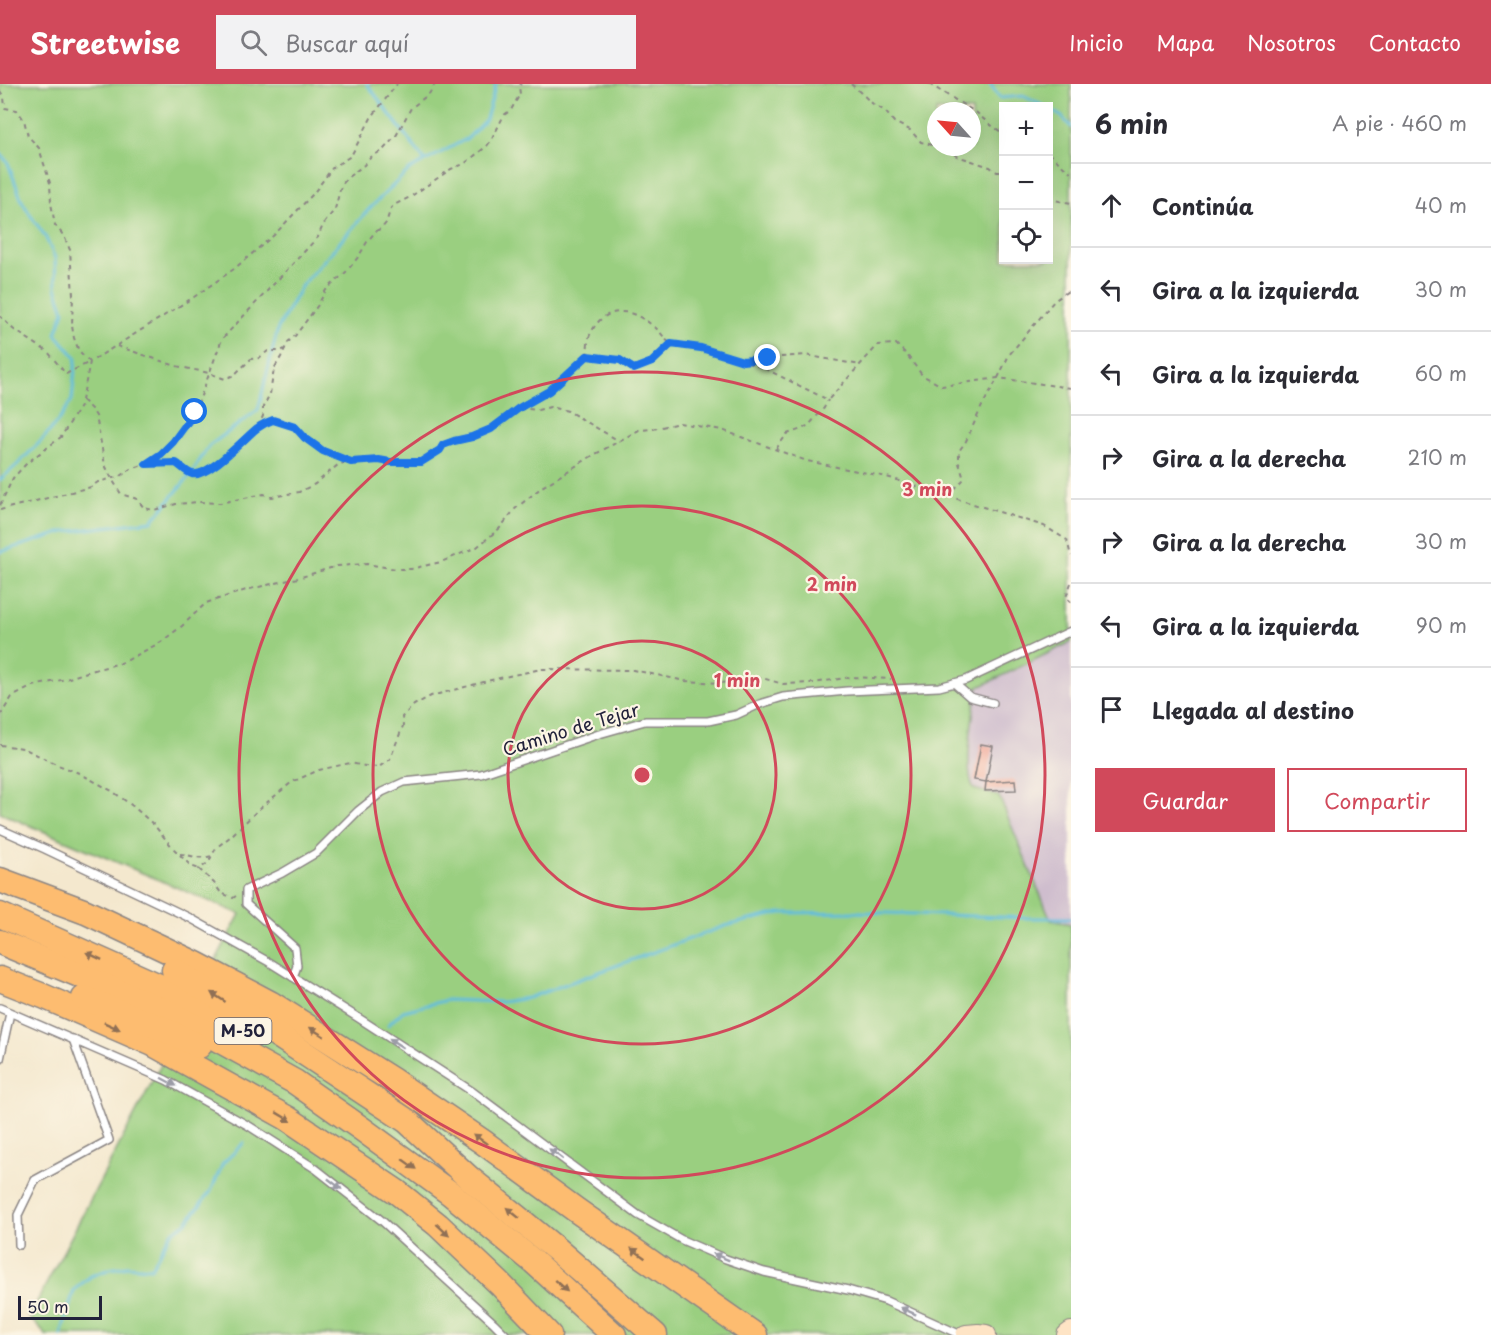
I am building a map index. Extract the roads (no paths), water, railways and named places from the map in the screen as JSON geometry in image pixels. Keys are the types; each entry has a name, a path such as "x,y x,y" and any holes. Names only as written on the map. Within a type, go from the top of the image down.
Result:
{"highway":[{"path":"0,881 83,921 188,977 407,1121 469,1178"},
{"path":"0,881 86,912 196,964 270,1003 392,1080 483,1142 754,1335"},
{"name":"M-50","path":"0,915 177,994 287,1055 398,1127 469,1178 556,1249 655,1335"},
{"name":"M-50","path":"0,942 168,1012 295,1082 450,1193 518,1249 614,1335"},
{"path":"0,968 110,1007 161,1028 362,1129"},
{"path":"0,979 153,1044 286,1118 396,1192 438,1225 549,1335"}],"street":[{"path":"1067,1335 1071,1332"},
{"path":"966,1335 986,1335"}],"lane":[{"name":"Camino de Tejar","path":"294,977 297,966 295,948 246,904 246,890 316,853 358,811 382,792 404,782 481,774 645,721 708,721 736,715 783,697 847,691 939,687 966,680 1071,631"},
{"path":"954,683 970,697 993,703"},
{"path":"0,829 190,918 294,977 473,1092 638,1215 682,1240 764,1272 848,1290 886,1301 961,1335"},
{"path":"0,1008 166,1080 249,1126 316,1169 381,1220 506,1335"},
{"path":"0,1059 10,1012"},
{"path":"19,1245 18,1215 35,1180 109,1140 73,1039"}],"waterway":[{"path":"367,84 425,161"},
{"path":"0,552 64,532 152,521 191,474 209,446 258,410 278,328 302,285 371,207 409,170 468,138 486,119 496,84"},
{"path":"990,84 1000,98 1023,96 1036,102"},
{"path":"1053,112 1061,116 1071,127"},
{"path":"0,153 8,163 22,201 45,236 55,258 56,288 64,311 56,334 76,358 72,400 43,439 0,480"},
{"path":"388,1025 403,1011 447,1000 502,1002 528,998 725,926 780,913 860,912 1071,918"},
{"path":"61,1335 74,1290 91,1276 110,1269 127,1266 151,1268 171,1233 187,1222 211,1191 223,1163 244,1143"}]}
